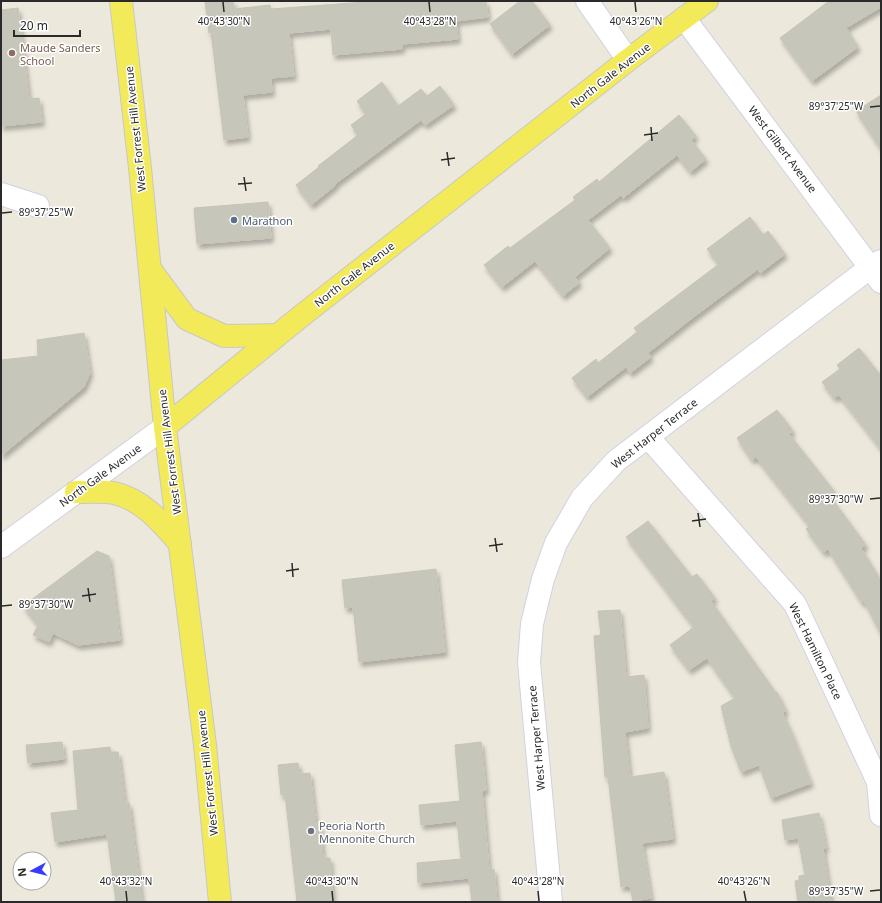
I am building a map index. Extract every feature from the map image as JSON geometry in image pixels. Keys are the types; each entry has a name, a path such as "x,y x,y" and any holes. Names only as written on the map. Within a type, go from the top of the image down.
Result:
{"main road":[{"name":"West Forrest Hill Avenue","path":"121,1 150,269 165,427 205,745 220,902"},
{"name":"North Gale Avenue","path":"165,427 277,335 628,60 707,1"},
{"path":"150,269 187,319 224,336 277,335"},
{"path":"76,492 114,493 137,503 158,518 180,544"}],"street":[{"path":"587,1 628,60"},
{"name":"West Gilbert Avenue","path":"684,18 878,270"},
{"path":"1,194 38,206"},
{"name":"West Harper Terrace","path":"551,902 529,662 532,624 543,579 556,543 582,498 616,461 878,270"},
{"name":"North Gale Avenue","path":"1,546 165,427"},
{"name":"West Hamilton Place","path":"648,437 795,604 878,782 881,815"}],"building":[{"path":"233,1 234,9 270,5 271,9 378,1 486,1 488,17 456,21 458,39 402,44 402,49 333,55 331,29 289,33 294,76 271,78 272,92 243,95 248,137 224,140 211,32 209,33 205,2"},
{"path":"520,1 532,1 550,25 512,54 490,24"},
{"path":"829,1 881,1 881,7 846,28 858,47 812,81 780,38"},
{"name":"Maude Sanders School","path":"18,8 29,99 39,98 42,122 1,126 1,10"},
{"path":"382,82 398,106 421,89 427,96 440,86 454,105 425,125 421,120 335,184 336,185 311,205 296,185 358,135 351,125 366,114 357,101"},
{"path":"881,95 881,149 856,111"},
{"path":"679,115 696,136 691,140 706,159 690,172 677,155 623,198 621,195 588,220 610,248 575,277 580,282 563,296 535,261 502,287 484,265 508,246 510,248 575,200 573,197 597,179 599,182"},
{"path":"268,202 271,238 197,244 194,208"},
{"path":"750,217 763,235 768,231 785,254 760,273 758,269 691,319 648,353 651,357 630,373 626,367 587,397 572,378 596,359 598,363 637,332 634,328 719,264 707,249"},
{"path":"84,333 90,373 84,387 1,456 1,360 38,356 37,340"},
{"path":"859,348 881,376 881,449 839,395 834,398 822,382 840,369 837,365"},
{"path":"777,410 793,431 789,434 834,491 829,495 866,545 861,548 881,581 881,634 864,601 862,603 828,549 824,553 806,529 810,526 756,457 752,460 737,438"},
{"path":"648,521 692,577 697,574 715,598 711,601 776,693 777,692 786,711 782,712 811,783 771,798 759,765 741,772 731,746 721,706 735,698 707,658 689,670 670,645 694,627 626,537"},
{"path":"97,551 109,556 120,640 78,645 53,633 49,642 33,635 38,625 23,606"},
{"path":"436,569 445,652 359,662 353,607 345,608 342,580"},
{"path":"620,610 626,677 644,675 648,728 625,732 630,777 664,772 673,839 642,843 651,898 633,901 630,886 621,887 608,777 605,777 594,636 601,635 598,611"},
{"path":"62,742 64,759 28,763 26,745"},
{"path":"481,742 486,790 482,791 489,870 494,869 497,902 472,902 469,878 418,883 417,863 461,859 457,821 421,825 419,805 460,801 455,745"},
{"path":"110,747 111,752 118,752 125,803 129,803 142,902 116,902 107,834 55,842 51,813 78,810 73,751"},
{"path":"298,763 300,774 310,773 316,826 320,825 323,858 330,858 333,902 297,902 285,794 281,795 278,765"},
{"path":"819,813 826,848 823,849 831,902 798,902 795,881 799,880 799,876 805,875 798,838 785,840 782,820"}],"place":[{"name":"Maude Sanders School","path":"12,53"},
{"name":"Marathon","path":"234,220"},
{"name":"Peoria North Mennonite Church","path":"311,831"}]}
